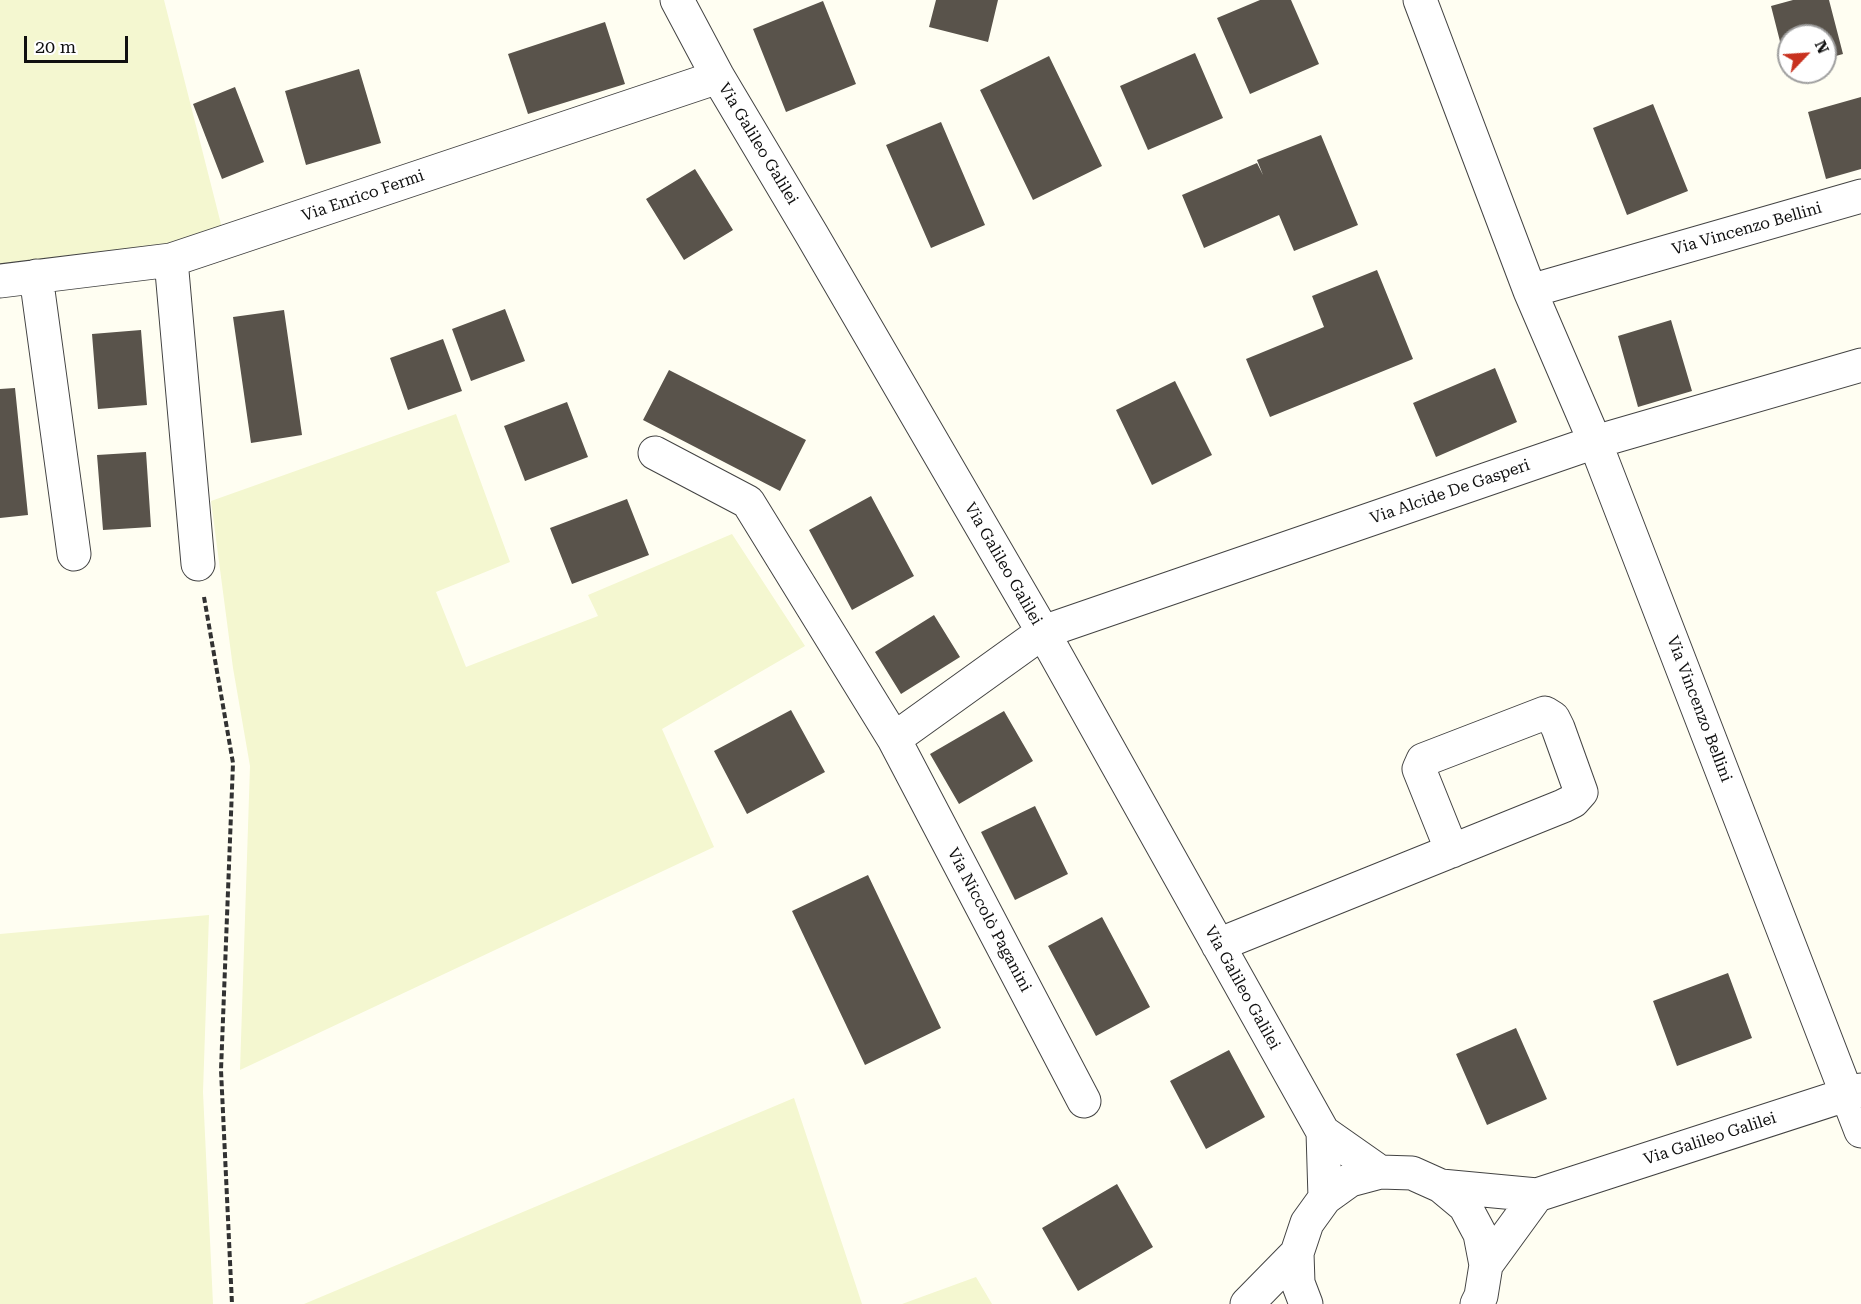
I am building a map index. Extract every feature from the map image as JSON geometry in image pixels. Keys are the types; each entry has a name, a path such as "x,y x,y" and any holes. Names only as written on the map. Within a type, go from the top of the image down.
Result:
{"street":[{"name":"Via Galileo Galilei","path":"677,0 718,77 1043,632 1323,1132 1380,1172"},
{"name":"Via Vincenzo Bellini","path":"1419,0 1530,291 1595,441 1855,1092 1861,1131"},
{"name":"Via Enrico Fermi","path":"0,281 171,260 718,77"},
{"name":"Via Vincenzo Bellini","path":"1530,291 1861,196"},
{"path":"171,260 198,564"},
{"path":"36,276 74,554"},
{"name":"Via Alcide De Gasperi","path":"1043,632 1595,441 1861,365"},
{"name":"Via Niccolò Paganini","path":"655,453 748,502 894,740 1084,1101"},
{"path":"894,740 1043,632"},
{"path":"1218,945 1452,851 1563,806 1573,801 1581,792 1558,728 1552,718 1545,713 1423,760 1419,770 1452,851"},
{"name":"Via Galileo Galilei","path":"1306,1304 1298,1283 1297,1253 1307,1223 1325,1198 1350,1180 1380,1172 1412,1173 1441,1185 1537,1195 1855,1092"},
{"name":"Via Galileo Galilei","path":"1323,1132 1325,1198"},
{"name":"Via Galileo Galilei","path":"1441,1185 1465,1206 1480,1234 1486,1265 1481,1296 1477,1304"},
{"name":"Via Galileo Galilei","path":"1486,1265 1537,1195"},
{"name":"Via Galileo Galilei","path":"1247,1304 1297,1253"}],"path":[{"path":"198,564 233,763 221,1070 232,1304"}],"green space":[{"path":"0,0 164,0 223,232 161,250 0,269"},
{"path":"456,414 510,562 436,592 466,667 598,616 588,595 732,534 805,646 662,729 714,847 240,1070 250,766 233,668 211,501"},
{"path":"209,915 203,1092 213,1304 0,1304 0,934"},
{"path":"794,1098 862,1304 304,1304"},
{"path":"976,1277 992,1304 902,1304"}],"building":[{"path":"936,0 998,0 988,42 929,27"},
{"path":"1260,0 1291,0 1319,64 1250,94 1217,18"},
{"path":"1793,0 1829,0 1835,24 1777,24 1777,30 1771,6"},
{"path":"823,1 856,84 786,112 753,29"},
{"path":"605,22 625,84 528,114 508,54"},
{"path":"1837,31 1843,54 1837,56"},
{"path":"1195,53 1223,118 1148,150 1120,86"},
{"path":"1049,56 1102,166 1033,200 980,90"},
{"path":"359,69 381,143 306,165 285,91"},
{"path":"235,87 264,162 222,179 193,104"},
{"path":"1861,97 1861,169 1826,179 1808,112"},
{"path":"1653,104 1688,191 1627,215 1593,128"},
{"path":"941,122 985,225 931,248 886,145"},
{"path":"1321,135 1358,225 1294,251 1279,215 1204,248 1182,195 1257,163 1263,175 1257,160"},
{"path":"695,169 733,230 684,260 646,199"},
{"path":"1377,270 1413,359 1270,417 1246,359 1324,327 1312,296"},
{"path":"505,309 525,361 471,381 452,329"},
{"path":"284,310 302,435 251,443 233,317"},
{"path":"1671,320 1692,391 1638,407 1618,336"},
{"path":"141,330 147,405 98,409 92,334"},
{"path":"443,339 462,391 408,410 390,358"},
{"path":"1495,368 1517,422 1436,457 1413,403"},
{"path":"669,370 806,440 780,491 643,420"},
{"path":"1175,381 1212,455 1152,485 1116,410"},
{"path":"15,388 28,515 0,518 0,389"},
{"path":"567,402 588,457 525,481 504,426"},
{"path":"146,452 151,527 103,530 97,455"},
{"path":"871,496 914,576 852,610 809,530"},
{"path":"627,499 649,555 572,584 550,528"},
{"path":"934,615 960,657 901,694 875,652"},
{"path":"791,710 825,772 747,814 714,751"},
{"path":"1004,711 1033,761 959,804 930,754"},
{"path":"1035,806 1068,874 1015,900 981,832"},
{"path":"868,875 941,1028 865,1065 792,911"},
{"path":"1102,917 1150,1007 1096,1036 1048,946"},
{"path":"1728,973 1752,1038 1677,1066 1653,1001"},
{"path":"1516,1028 1547,1099 1487,1125 1456,1054"},
{"path":"1229,1050 1265,1117 1206,1149 1170,1081"},
{"path":"1117,1184 1153,1247 1078,1291 1042,1228"}]}
